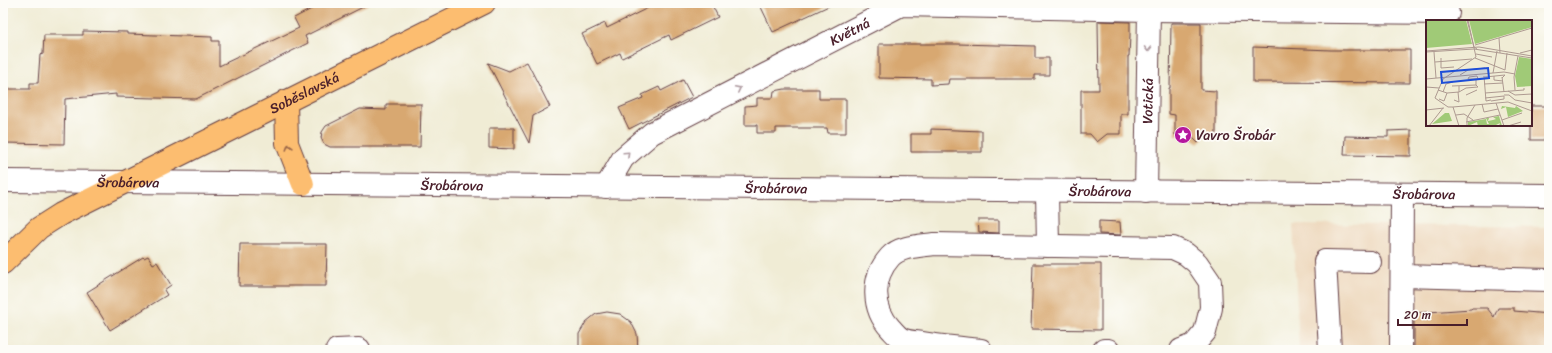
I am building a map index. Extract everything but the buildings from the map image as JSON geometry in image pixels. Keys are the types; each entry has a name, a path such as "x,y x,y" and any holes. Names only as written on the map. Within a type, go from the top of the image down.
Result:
{"main road":[{"name":"Soběslavská","path":"5,261 39,228 61,214 484,3"},
{"path":"286,102 287,143 303,184"},
{"path":"3,238 5,261"}],"street":[{"name":"Květná","path":"606,187 623,158 652,133 901,5 1148,10 1448,13"},
{"name":"Votická","path":"1146,192 1148,10"},
{"name":"Šrobárova","path":"3,181 1549,195"},
{"path":"1048,191 1048,246"},
{"path":"1401,350 1402,194"},
{"path":"981,350 915,342 902,339 895,334 883,321 877,307 876,292 878,278 890,256 900,250 934,244 1173,248 1186,254 1197,263 1210,282 1211,308 1205,332 1194,345 1181,350"},
{"path":"1330,350 1325,261 1370,262"},
{"path":"1402,276 1549,280"},
{"path":"337,350 359,349"}],"shaded area":[{"path":"1293,224 1549,227 1549,350 1299,350"}],"place":[{"name":"Vavro Šrobár","path":"1183,135"}]}
